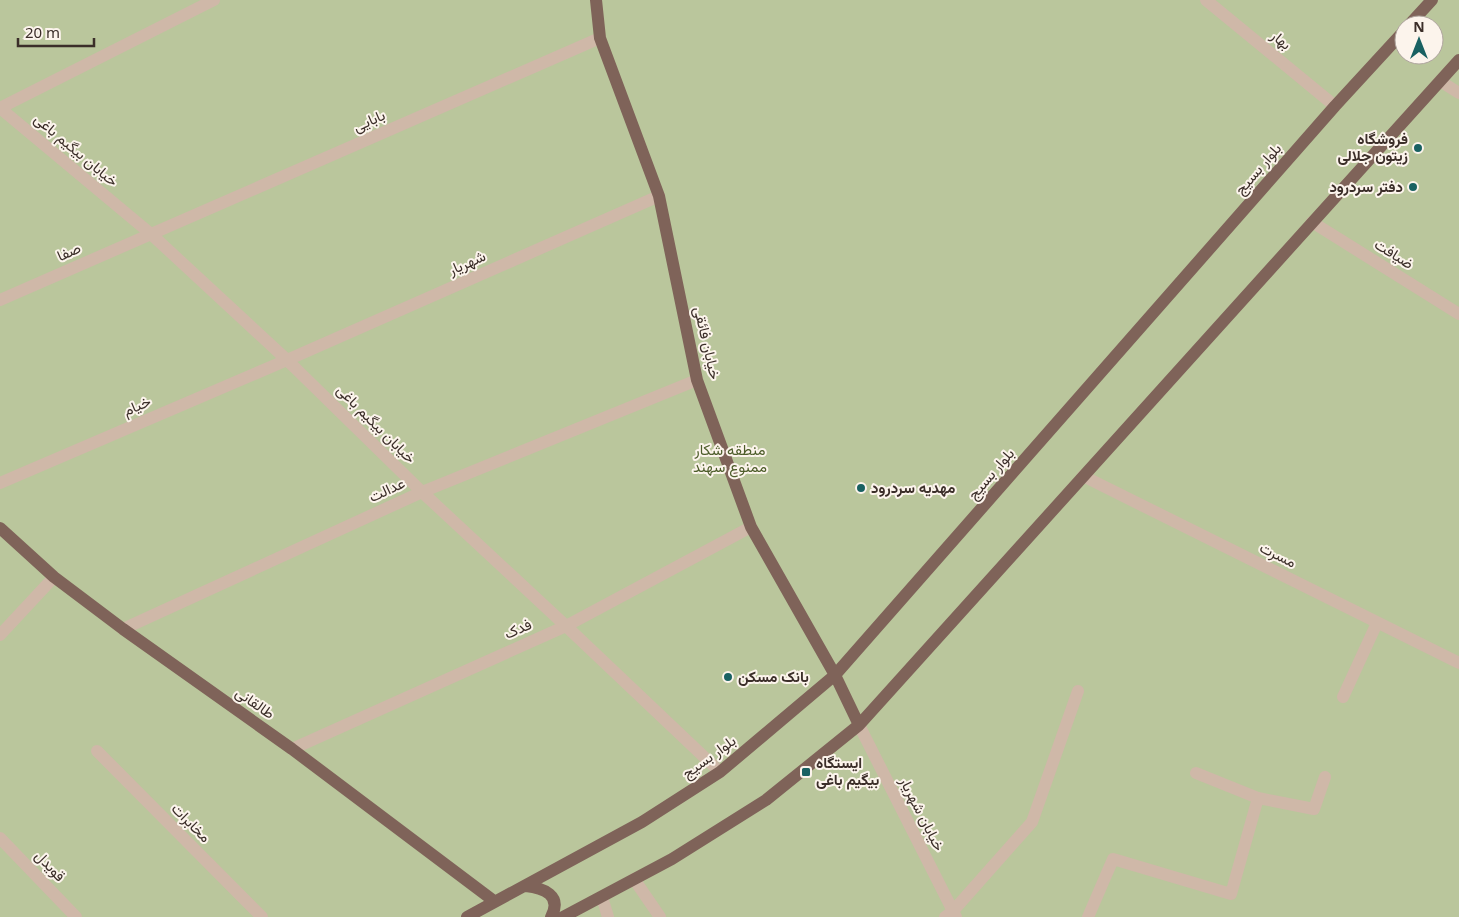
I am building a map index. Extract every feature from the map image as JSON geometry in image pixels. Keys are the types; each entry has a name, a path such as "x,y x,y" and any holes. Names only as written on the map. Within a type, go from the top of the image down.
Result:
{"main road":[{"name":"خیابان فائقی","path":"596,0 600,38 659,196 697,380 752,527 835,675 859,725"},
{"path":"1418,15 1432,0"},
{"name":"بلوار بسیج","path":"470,916 494,901 526,886 642,822 720,772 835,675 1335,106 1394,42"},
{"path":"566,916 672,858 766,800 859,725 1459,60"},
{"name":"طالقانی","path":"0,528 54,577 123,629 292,749 494,901"},
{"path":"526,886 546,891 552,897 554,907 551,917"}],"street":[{"path":"0,108 214,0"},
{"name":"بهار","path":"1206,0 1335,106"},
{"name":"بابایی","path":"151,234 600,38"},
{"path":"1440,81 1459,93"},
{"name":"خیابان بیگیم باغی","path":"0,108 151,234 287,360 422,492 720,772"},
{"name":"شهریار","path":"287,360 659,196"},
{"name":"ضیافت","path":"1312,222 1459,314"},
{"name":"صفا","path":"0,300 151,234"},
{"name":"خیام","path":"0,483 287,360"},
{"name":"عدالت","path":"123,629 422,492 697,380"},
{"name":"مسرت","path":"1083,476 1459,664"},
{"name":"فدک","path":"292,749 566,626 752,527"},
{"path":"0,635 54,577"},
{"path":"1343,698 1377,623"},
{"path":"951,915 1032,822 1078,691"},
{"name":"خیابان شهریار","path":"859,725 951,915"},
{"name":"مخابرات","path":"96,751 262,917"},
{"path":"1196,773 1258,798 1314,809 1324,777"},
{"path":"1088,917 1113,858 1231,894 1258,798"},
{"name":"قویدل","path":"0,838 76,917"},
{"path":"634,879 660,917"},
{"path":"602,897 608,917"}],"green space":[{"name":"منطقه شکار ممنوع سهند","path":"0,0 1459,0 1459,917 0,917"}],"place":[{"name":"فروشگاه زیتون جلالی","path":"1418,148"},
{"name":"دفتر سردرود","path":"1413,187"},
{"name":"مهدیه سردرود","path":"861,488"},
{"name":"بانک مسکن","path":"728,677"},
{"name":"ایستگاه بیگیم باغی","path":"806,772"}]}
